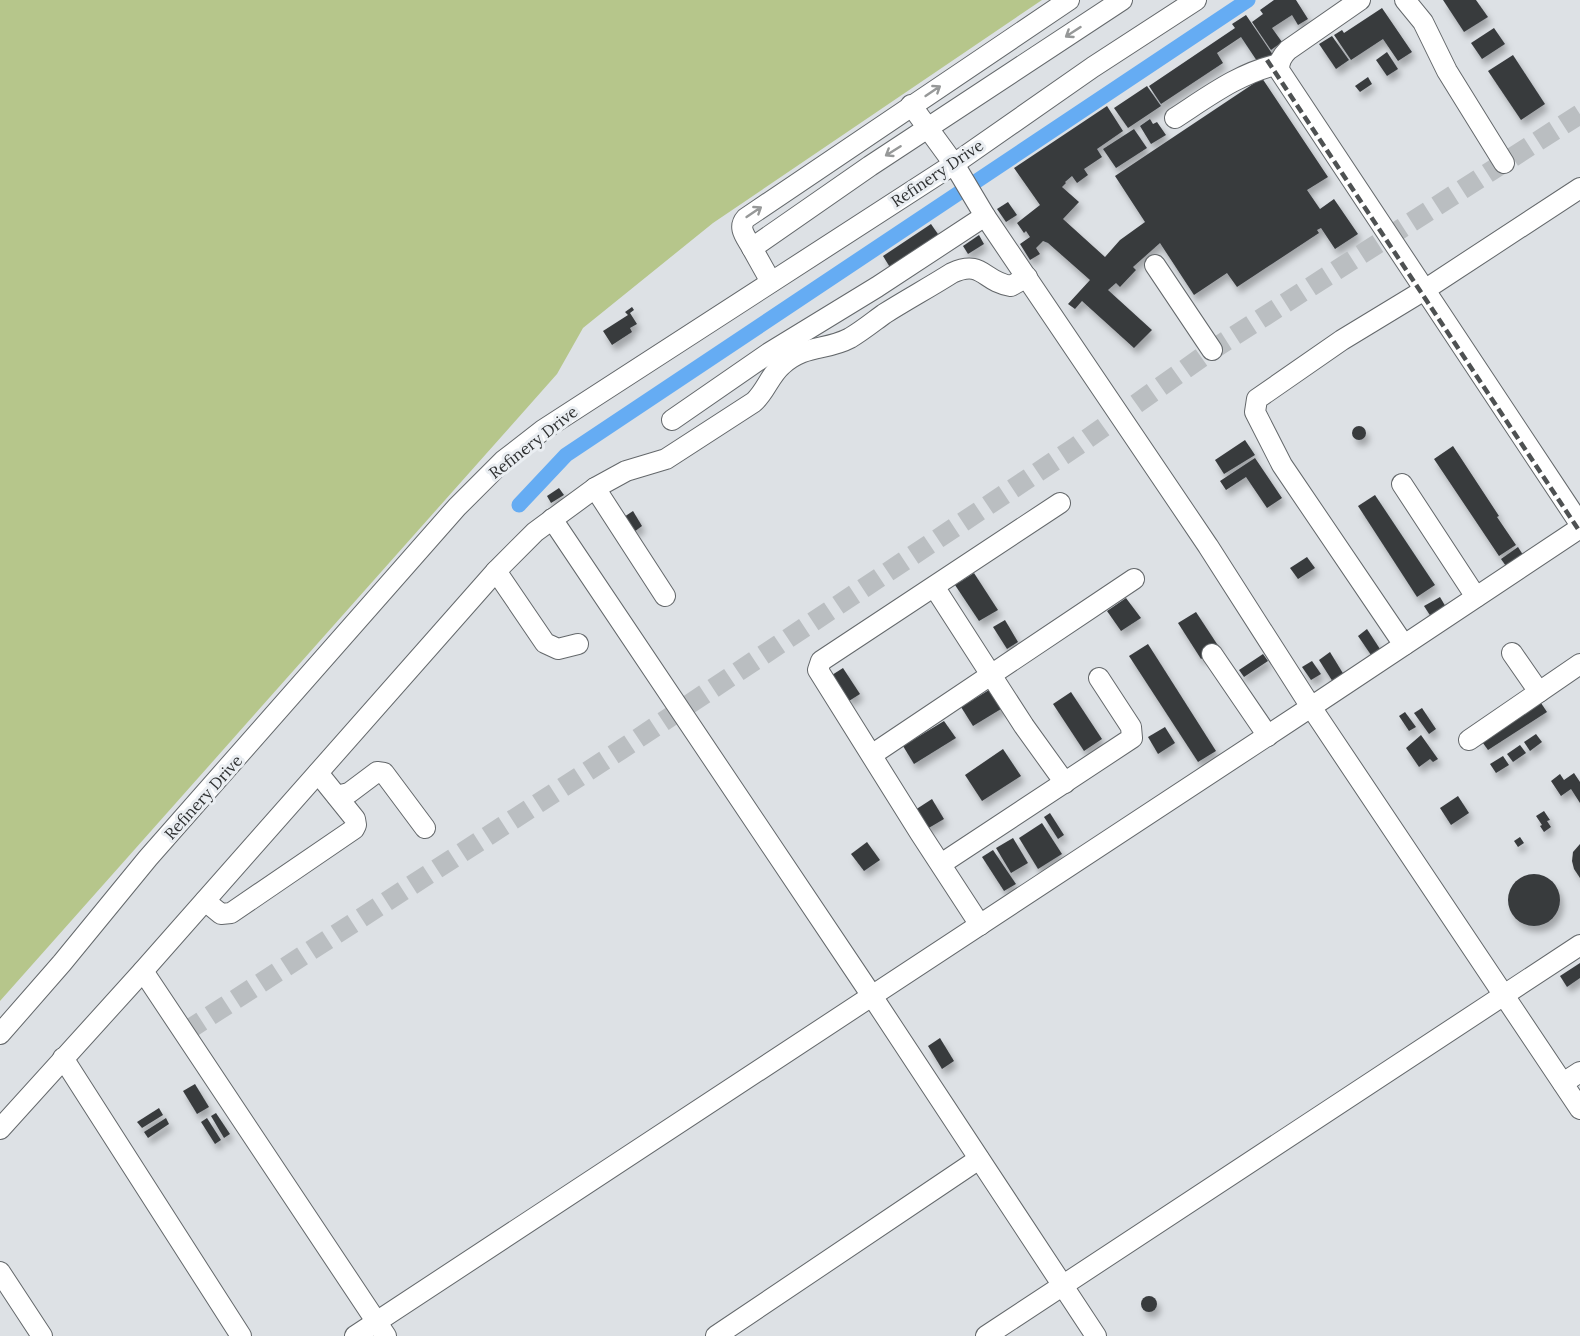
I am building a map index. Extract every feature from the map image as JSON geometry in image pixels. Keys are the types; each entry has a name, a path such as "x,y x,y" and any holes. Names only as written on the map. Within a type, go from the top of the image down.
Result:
{"street":[{"path":"771,282 741,228 746,218 1069,0"},
{"path":"752,248 870,166 1122,0"},
{"name":"Refinery Drive","path":"0,1034 63,963 148,858 457,507 503,461 577,406 771,282 957,168 1094,67 1196,0"},
{"path":"1360,0 1288,50 1279,64 1280,70 1580,524"},
{"path":"1405,0 1423,22 1447,71 1504,163"},
{"path":"1175,118 1241,76 1279,64"},
{"path":"911,105 957,168 981,209 1202,537 1311,707 1580,1109"},
{"path":"1404,645 1282,465 1254,406 1262,395 1342,340 1426,289 1580,188"},
{"path":"672,420 770,353 877,287 981,209"},
{"path":"1155,266 1212,350"},
{"path":"0,1129 143,971 496,571 534,532 595,488 626,471 666,459 754,402 783,364 807,350 833,345 851,337 952,273 963,268 974,268 998,282 1011,286 1027,278"},
{"path":"1402,484 1476,597"},
{"path":"595,488 665,596"},
{"path":"980,925 818,670 819,664 1060,503"},
{"path":"552,519 872,996 1096,1336"},
{"path":"355,1336 381,1329 872,996 1580,528"},
{"path":"496,571 545,643 558,649 578,644"},
{"path":"873,754 1134,579"},
{"path":"935,588 1024,726 1065,783"},
{"path":"1512,653 1539,692"},
{"path":"1212,654 1268,736"},
{"path":"1469,740 1580,664"},
{"path":"941,864 1065,783 1133,735 1131,727 1099,678"},
{"path":"337,796 348,793 377,772 384,773 425,828"},
{"path":"205,901 221,914 231,913 354,829 356,822 318,773"},
{"path":"986,1336 1580,945"},
{"path":"143,971 381,1329"},
{"path":"63,1058 240,1336"},
{"path":"1563,1083 1580,1072"},
{"path":"716,1336 979,1159"},
{"path":"0,1272 42,1336"}],"green space":[{"path":"0,0 1042,0 713,223 583,328 557,374 0,1001"}],"building":[{"path":"1274,0 1296,0 1308,19 1298,25 1292,15 1272,28 1282,42 1271,50 1252,22 1263,14 1260,10"},
{"path":"1443,0 1476,0 1488,17 1464,32"},
{"path":"1382,8 1412,52 1398,61 1383,39 1351,60 1334,35 1342,30 1344,33"},
{"path":"1246,15 1273,55 1259,64 1241,37 1217,53 1223,63 1161,104 1149,86 1235,28 1232,24"},
{"path":"1494,28 1505,44 1482,59 1471,43"},
{"path":"1332,36 1349,60 1336,69 1319,44"},
{"path":"1387,52 1398,69 1387,76 1376,60"},
{"path":"1513,55 1545,104 1521,120 1488,71"},
{"path":"1368,77 1372,84 1360,92 1355,86"},
{"path":"1262,78 1328,177 1307,190 1320,209 1334,199 1358,234 1335,249 1321,228 1317,230 1319,233 1237,287 1227,273 1194,295 1160,243 1133,267 1136,270 1120,287 1116,283 1108,290 1152,330 1134,348 1082,301 1075,309 1068,304 1090,280 1048,243 1043,241 1036,248 1040,254 1030,260 1020,244 1030,237 1017,223 1040,205 1014,168 1107,106 1123,131 1097,149 1102,157 1084,169 1088,175 1077,183 1072,176 1062,187 1079,202 1063,219 1105,257 1120,240 1145,222 1115,176"},
{"path":"1147,86 1161,106 1128,128 1114,108"},
{"path":"1150,119 1153,124 1157,122 1166,135 1151,144 1140,126"},
{"path":"1134,129 1147,148 1116,168 1103,149"},
{"path":"1008,202 1017,215 1006,222 997,209"},
{"path":"931,224 940,237 891,269 883,256"},
{"path":"979,235 984,244 968,254 963,246"},
{"path":"632,307 634,310 630,313 637,324 630,328 632,332 612,345 603,331 628,315 625,312"},
{"path":"1359,426 1364,428 1366,433 1364,438 1359,440 1354,438 1352,433 1354,428"},
{"path":"1245,440 1255,455 1224,474 1215,460"},
{"path":"1453,446 1516,545 1499,556 1434,459"},
{"path":"1255,458 1282,498 1267,508 1246,477 1226,490 1220,481"},
{"path":"559,488 564,495 551,503 547,496"},
{"path":"1375,495 1435,585 1417,597 1358,506"},
{"path":"633,511 642,526 634,532 624,517"},
{"path":"1518,547 1525,558 1508,569 1501,559"},
{"path":"1307,557 1315,568 1298,579 1290,568"},
{"path":"974,573 998,610 979,621 955,585"},
{"path":"1440,597 1450,614 1435,623 1424,606"},
{"path":"1126,598 1141,618 1121,631 1107,611"},
{"path":"1196,612 1219,647 1201,659 1178,623"},
{"path":"1005,620 1018,642 1007,649 993,627"},
{"path":"1367,629 1380,649 1371,655 1358,636"},
{"path":"1148,644 1216,751 1198,762 1129,656"},
{"path":"1330,652 1344,675 1333,682 1319,660"},
{"path":"1263,654 1268,661 1244,677 1239,670"},
{"path":"1312,661 1321,674 1311,680 1302,667"},
{"path":"843,668 860,694 849,701 832,675"},
{"path":"994,687 1006,706 973,726 961,707"},
{"path":"1071,692 1102,739 1084,751 1053,704"},
{"path":"1539,700 1547,712 1488,750 1480,739"},
{"path":"1422,708 1436,729 1429,734 1414,713"},
{"path":"1405,712 1416,727 1409,731 1399,716"},
{"path":"944,721 956,738 914,764 903,746"},
{"path":"1165,727 1175,743 1158,754 1148,737"},
{"path":"1536,734 1542,742 1530,751 1524,742"},
{"path":"1421,735 1438,759 1433,762 1430,759 1419,767 1406,748"},
{"path":"1520,745 1526,753 1513,762 1507,754"},
{"path":"1003,749 1021,776 982,801 965,775"},
{"path":"1503,756 1509,765 1496,773 1490,764"},
{"path":"1574,773 1580,782 1580,803 1571,789 1561,796 1551,781 1560,774 1564,780"},
{"path":"1458,796 1469,813 1451,825 1440,808"},
{"path":"932,799 944,819 927,829 915,810"},
{"path":"1544,811 1550,820 1547,821 1551,827 1544,832 1536,816"},
{"path":"1050,813 1064,835 1058,839 1044,817"},
{"path":"1042,823 1062,854 1038,869 1019,838"},
{"path":"1520,837 1524,843 1518,847 1514,841"},
{"path":"1013,838 1028,863 1011,873 996,848"},
{"path":"867,842 880,860 864,871 851,854"},
{"path":"1580,844 1580,878 1572,861 1573,852"},
{"path":"993,850 1016,884 1004,891 982,857"},
{"path":"1534,874 1544,876 1552,882 1558,890 1560,900 1558,910 1552,918 1544,924 1534,926 1524,924 1516,918 1510,910 1508,900 1510,890 1516,882 1524,876"},
{"path":"1580,963 1580,978 1567,987 1560,976"},
{"path":"940,1038 954,1061 942,1069 928,1046"},
{"path":"195,1084 209,1107 197,1114 183,1091"},
{"path":"159,1108 163,1115 142,1128 137,1122"},
{"path":"216,1113 230,1134 224,1138 211,1116"},
{"path":"166,1118 169,1124 148,1138 144,1132"},
{"path":"207,1118 221,1140 215,1144 201,1122"},
{"path":"1149,1296 1155,1298 1157,1304 1155,1310 1149,1312 1143,1310 1141,1304 1143,1298"}],"waterway":[{"path":"519,505 566,455 1248,0"}],"tunnel":[{"path":"185,1032 622,749 1077,446 1212,350 1580,114"}],"railway":[{"path":"1267,60 1580,532"}]}
